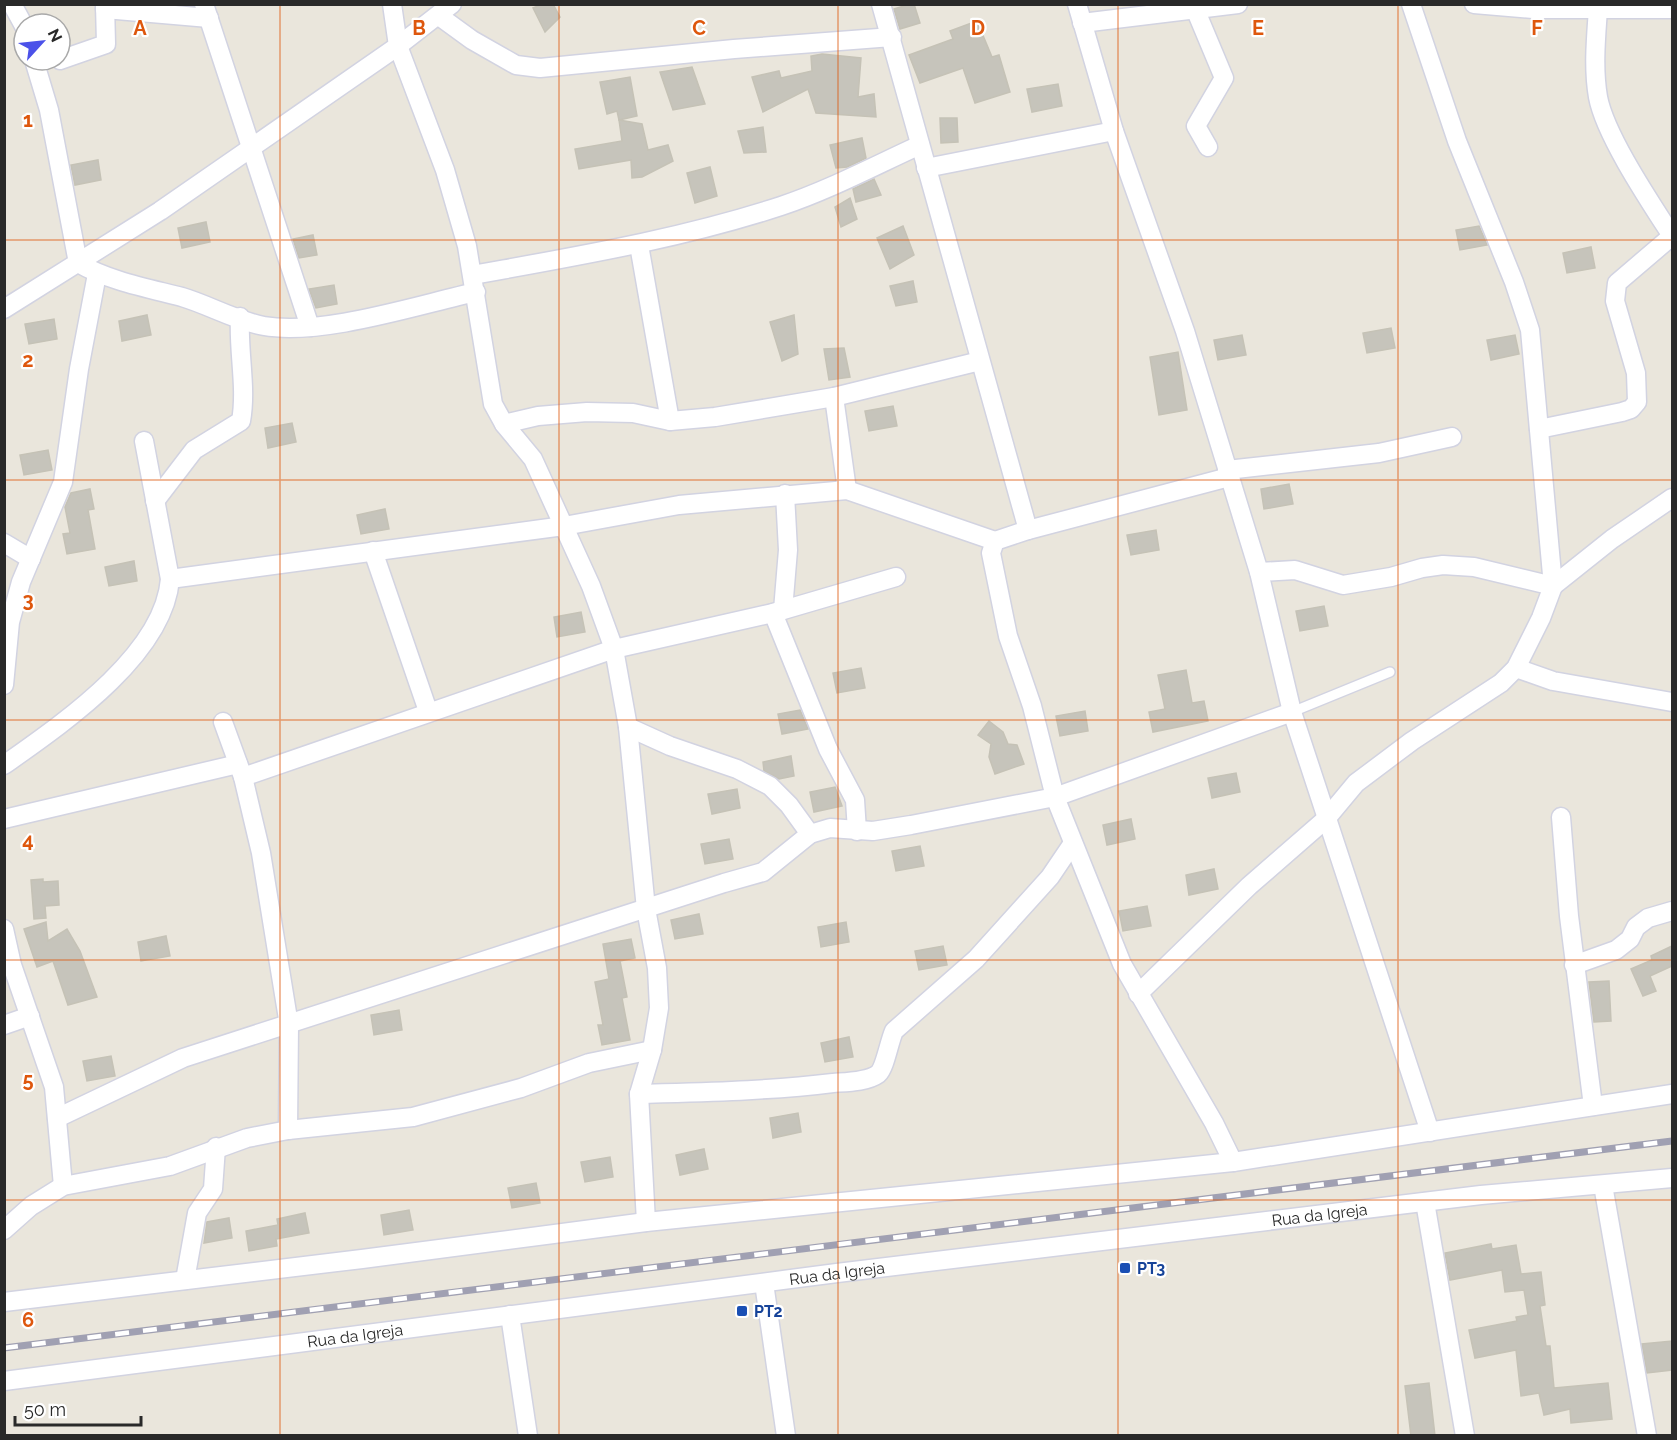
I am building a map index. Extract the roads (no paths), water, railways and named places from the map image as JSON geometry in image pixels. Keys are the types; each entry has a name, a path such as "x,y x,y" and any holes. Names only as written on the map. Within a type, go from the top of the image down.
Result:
{"street":[{"path":"12,5 23,4"},
{"path":"392,4 398,46 444,170 474,283 493,404 504,424 533,459 564,526 614,649 628,727 645,909 657,968 658,1008 652,1050 639,1094 646,1222"},
{"path":"881,4 1028,530"},
{"path":"1077,4 1114,131 1185,331 1259,572 1292,712 1430,1132"},
{"path":"1082,23 1194,7 1238,4"},
{"path":"1138,994 1248,886 1326,819 1356,783 1412,741 1501,683 1516,668 1541,618 1553,586 1530,330 1514,282 1456,141 1411,4"},
{"path":"1474,4 1533,9 1672,9"},
{"path":"72,56 106,44 105,7 206,11 310,327"},
{"path":"1194,7 1224,78 1196,126 1208,147"},
{"path":"1539,429 1622,412 1631,409 1637,402 1636,373 1615,301 1614,290 1617,283 1672,236 1643,192 1598,99 1594,56 1598,9"},
{"path":"4,309 160,211 398,46 445,10 472,40 516,65 540,68 734,49 892,37"},
{"path":"38,72 49,110 78,263 97,274 193,300 263,326 310,327 474,283 639,245 783,205 920,145"},
{"path":"926,168 1114,131"},
{"path":"639,245 670,421"},
{"path":"4,685 10,622 21,582 63,482 79,369 97,274"},
{"path":"155,501 194,450 241,421 244,390 238,346 240,317"},
{"path":"504,424 538,416 587,412 633,413 670,421 715,417 834,397 980,361"},
{"path":"834,397 848,490"},
{"path":"170,579 564,526 679,505 848,490 995,541 1228,473 1379,453 1452,437"},
{"path":"4,765 58,727 124,670 155,625 170,590 170,579 144,441"},
{"path":"785,494 788,550 778,611 828,749 855,800 857,831"},
{"path":"1553,586 1612,539 1672,498"},
{"path":"995,541 991,553 1008,636 1032,706 1055,797 1122,964 1214,1123 1233,1162"},
{"path":"4,543 31,559"},
{"path":"373,551 428,711"},
{"path":"1259,572 1295,570 1342,585 1433,567 1474,567 1553,586"},
{"path":"4,819 240,770 614,649 778,611 896,577"},
{"path":"1516,668 1553,681 1672,702"},
{"path":"57,1118 183,1058 763,872 810,834 830,828 857,831 911,825 1055,797 1292,712"},
{"path":"223,722 240,770 261,853 289,1025 288,1130"},
{"path":"628,727 670,746 737,769 770,786 789,805 810,834"},
{"path":"1561,818 1574,965 1593,1106"},
{"path":"639,1094 773,1090 862,1080 878,1074 884,1064 887,1047 894,1031 976,959 1050,877 1073,843"},
{"path":"1574,965 1616,950 1630,939 1636,927 1648,918 1672,911"},
{"path":"4,929 12,964 54,1087 63,1186"},
{"path":"4,1025 30,1016"},
{"path":"4,1230 31,1206 63,1186 170,1166 216,1147 288,1130 413,1117 521,1088 589,1063 652,1050"},
{"path":"4,1302 646,1222 1233,1162 1672,1094"},
{"path":"185,1280 197,1213 213,1189 216,1147"},
{"name":"Rua da Igreja","path":"4,1381 764,1282 1425,1202 1672,1178"},
{"path":"1603,1185 1647,1436"},
{"path":"1425,1202 1465,1436"},
{"path":"764,1282 786,1436"},
{"path":"510,1315 528,1436"}],"lane":[{"path":"1292,712 1390,672"}],"railway":[{"path":"4,1348 1672,1141"}],"place":[{"name":"PT3","path":"1125,1268"},
{"name":"PT2","path":"742,1311"}]}
